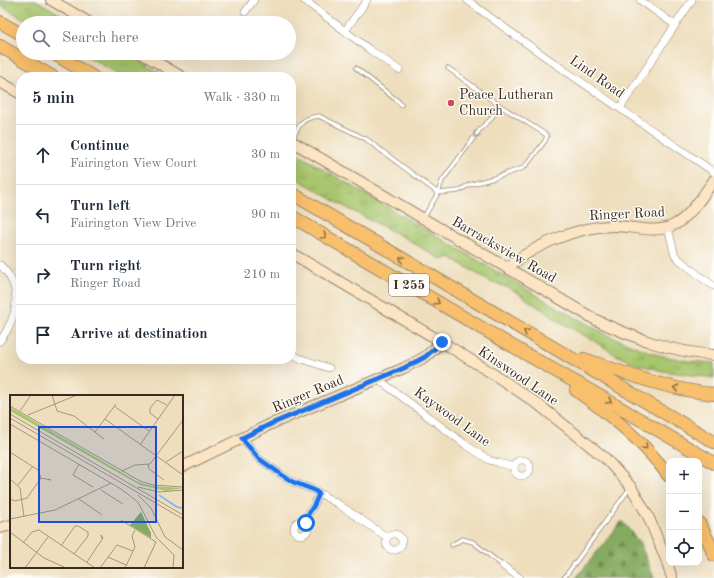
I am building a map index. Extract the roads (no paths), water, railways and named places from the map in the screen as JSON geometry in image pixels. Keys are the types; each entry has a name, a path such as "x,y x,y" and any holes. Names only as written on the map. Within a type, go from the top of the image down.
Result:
{"highway":[{"path":"0,22 16,31"},
{"path":"0,46 16,55"},
{"path":"24,60 45,72"},
{"path":"65,60 85,72"},
{"name":"I 255","path":"296,196 714,442"},
{"name":"I 255","path":"296,219 714,462"},
{"path":"560,352 672,388 714,394"},
{"path":"526,354 620,423 652,455 666,472"},
{"path":"702,529 714,554"}],"street":[{"path":"51,0 78,16"},
{"path":"245,12 254,0"},
{"path":"304,0 399,70"},
{"path":"345,31 367,0"},
{"name":"Lind Road","path":"467,0 500,25 714,172"},
{"path":"640,0 675,25"},
{"path":"620,108 692,0"},
{"path":"153,60 173,72"},
{"path":"0,82 16,91"},
{"name":"Barracksview Road","path":"296,144 590,317 635,338 670,348 714,356"},
{"name":"Ringer Road","path":"507,268 526,253 538,247 588,229 615,226 657,229 668,228 679,222 690,212 714,180"},
{"path":"668,228 675,256 714,286"},
{"name":"Kinswood Lane","path":"296,256 442,342 498,377 539,405 605,458 631,487 648,516 666,559 672,578"},
{"path":"0,265 10,276 16,294"},
{"path":"0,341 7,332 16,314"},
{"name":"Ringer Road","path":"183,467 271,424 404,368 425,357 442,342"},
{"path":"296,356 329,368"},
{"name":"Kaywood Lane","path":"378,379 466,445 489,460 514,467"},
{"path":"242,438 258,458 282,475 293,482 314,490 338,504 387,537"},
{"path":"304,521 319,494"},
{"path":"0,528 10,525"},
{"path":"502,566 520,578"}],"lane":[{"path":"356,68 401,105"},
{"path":"296,130 304,120 310,117 319,116 366,139 438,193 458,191 469,185 523,168 546,140 547,136 448,68"},
{"path":"423,219 438,193 442,181 481,128 491,119 500,105"},
{"path":"564,578 631,487"},
{"path":"452,545 462,539 473,542 502,566"}],"place":[{"name":"Peace Lutheran Church","path":"451,103"}]}
